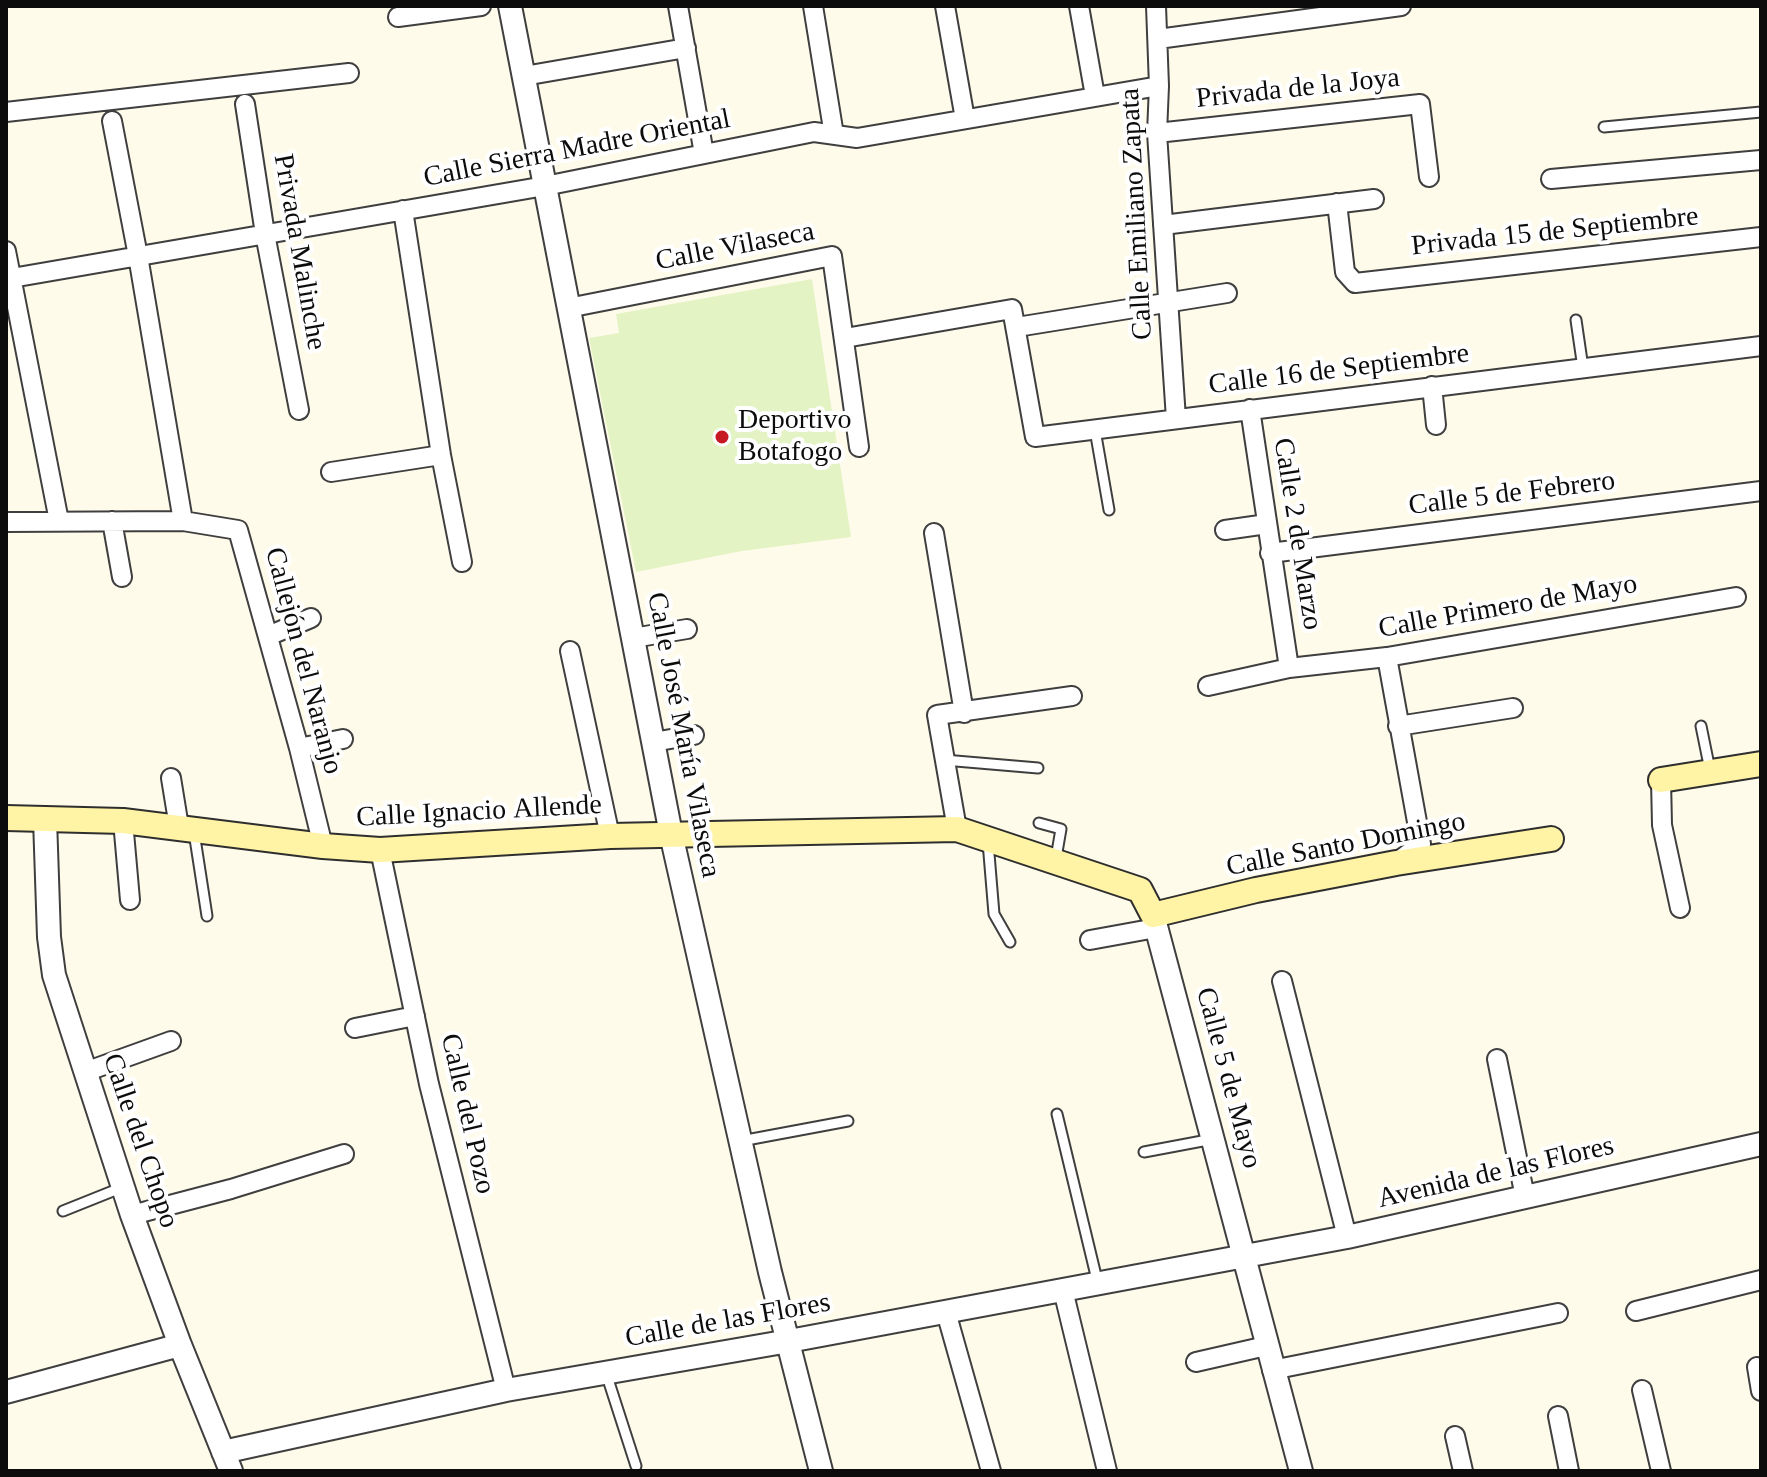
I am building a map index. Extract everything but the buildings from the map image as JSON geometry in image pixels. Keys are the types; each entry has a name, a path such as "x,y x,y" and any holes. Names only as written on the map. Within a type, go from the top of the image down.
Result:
{"main road":[{"path":"1661,780 1761,764"},
{"name":"Calle Ignacio Allende","path":"6,818 123,821 323,846 380,850 610,836 957,829"},
{"name":"Calle 5 de Mayo","path":"957,829 1140,890 1154,921"},
{"name":"Calle Santo Domingo","path":"1154,921 1256,890 1396,863 1551,839"}],"street":[{"path":"398,17 481,6"},
{"name":"Calle José María Vilaseca","path":"510,6 671,834 770,1272 821,1471"},
{"path":"678,6 704,154"},
{"path":"813,6 834,135"},
{"path":"945,6 965,119"},
{"path":"1079,6 1095,96"},
{"name":"Calle Emiliano Zapata","path":"1156,6 1157,133 1176,419"},
{"path":"1158,39 1401,6"},
{"path":"524,76 686,48"},
{"path":"6,112 349,73"},
{"name":"Calle Sierra Madre Oriental","path":"8,278 545,186 814,132 857,138 1159,86"},
{"name":"Privada Malinche","path":"245,104 265,234 299,410"},
{"name":"Privada de la Joya","path":"1157,133 1420,104 1429,177"},
{"path":"112,121 183,521"},
{"path":"1551,179 1761,160"},
{"path":"1163,225 1374,199"},
{"name":"Privada 15 de Septiembre","path":"1337,203 1345,272 1355,283 1761,237"},
{"path":"403,210 441,455 462,562"},
{"path":"6,251 8,278 59,521"},
{"name":"Calle Vilaseca","path":"568,308 832,256 859,447"},
{"path":"845,338 1012,309 1017,327 1227,293"},
{"name":"Calle 16 de Septiembre","path":"1017,327 1035,437 1761,346"},
{"path":"1432,386 1436,425"},
{"name":"Calle 2 de Marzo","path":"1250,409 1289,668"},
{"path":"331,472 441,455"},
{"name":"Calle 5 de Febrero","path":"1270,553 1761,491"},
{"path":"112,521 122,577"},
{"name":"Callejón del Naranjo","path":"6,522 183,521 238,530 323,846"},
{"path":"1225,530 1267,524"},
{"path":"934,533 964,713"},
{"name":"Calle Primero de Mayo","path":"1208,686 1289,668 1387,657 1736,597"},
{"path":"268,636 311,618"},
{"path":"633,638 687,629"},
{"path":"570,651 610,836"},
{"path":"1387,657 1421,844 1396,863"},
{"path":"957,829 937,715 1072,696"},
{"path":"1398,726 1513,708"},
{"path":"653,742 694,735"},
{"path":"299,748 343,739"},
{"path":"171,778 186,828"},
{"path":"1661,780 1662,825 1680,908"},
{"name":"Calle del Chopo","path":"45,819 49,937 54,975 132,1215 227,1462"},
{"path":"123,821 130,900"},
{"name":"Calle del Pozo","path":"380,850 429,1084 506,1390"},
{"path":"1090,940 1154,921"},
{"name":"Calle 5 de Mayo","path":"1154,921 1301,1471"},
{"path":"1282,981 1347,1237"},
{"path":"355,1028 415,1016"},
{"path":"85,1072 171,1041"},
{"path":"1497,1059 1525,1197"},
{"name":"Avenida de las Flores","path":"1244,1256 1347,1237 1761,1144"},
{"path":"132,1215 344,1154"},
{"name":"Calle de las Flores","path":"227,1462 506,1390 1244,1256"},
{"path":"1636,1311 1761,1280"},
{"path":"1063,1290 1107,1471"},
{"path":"946,1312 991,1471"},
{"path":"1272,1370 1558,1313"},
{"path":"6,1392 180,1345"},
{"path":"1196,1362 1266,1346"},
{"path":"1757,1367 1761,1391"},
{"path":"1642,1390 1661,1471"},
{"path":"1558,1416 1569,1471"},
{"path":"1455,1436 1463,1471"}],"lane":[{"path":"1604,127 1761,112"},
{"path":"1576,320 1583,368"},
{"path":"1095,430 1109,510"},
{"path":"1701,726 1710,770"},
{"path":"944,760 1038,768"},
{"path":"1039,823 1061,829 1056,862"},
{"path":"186,828 207,916"},
{"path":"988,839 994,914 1010,942"},
{"path":"1057,1114 1098,1284"},
{"path":"740,1141 848,1121"},
{"path":"1144,1152 1213,1139"},
{"path":"63,1211 123,1187"},
{"path":"606,1373 636,1466"}],"green space":[{"name":"Deportivo Botafogo","path":"812,279 851,537 742,551 636,572 589,338 619,333 616,314"}],"place":[{"name":"Deportivo Botafogo","path":"722,437"}]}
